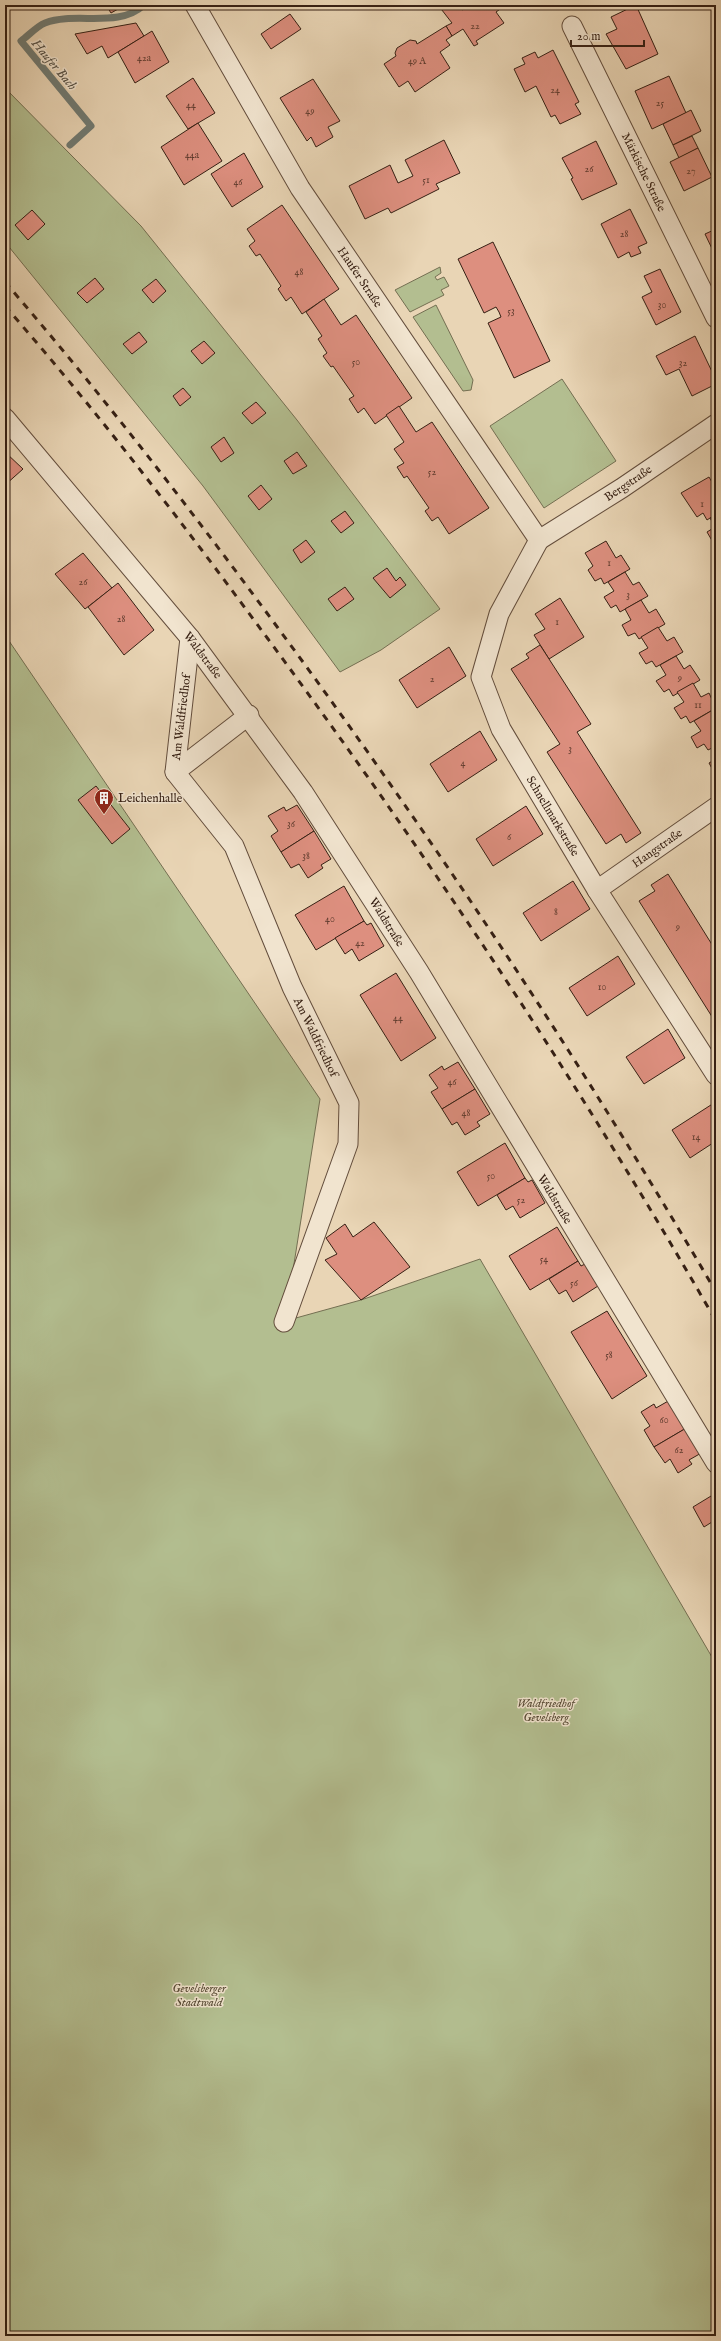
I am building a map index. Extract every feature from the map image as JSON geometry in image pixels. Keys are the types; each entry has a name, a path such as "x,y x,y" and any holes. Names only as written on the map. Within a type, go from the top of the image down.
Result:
{"street":[{"name":"Haufer Straße","path":"195,5 300,188 539,540"},
{"name":"Märkische Straße","path":"572,26 716,318"},
{"name":"Waldstraße","path":"5,418 190,638 248,715 303,792 419,972 716,1463"},
{"name":"Bergstraße","path":"539,540 622,488 716,424"},
{"name":"Schnellmarkstraße","path":"539,540 498,614 481,677 500,729 598,890 716,1075"},
{"name":"Am Waldfriedhof","path":"190,638 175,772 234,846 292,987 349,1103 348,1144 284,1322"},
{"name":"Am Waldfriedhof","path":"175,772 248,715"},
{"name":"Hangstraße","path":"598,890 716,806"}],"green space":[{"path":"5,88 141,226 297,420 440,609 381,650 340,672 203,486 5,242"},
{"path":"440,267 441,273 435,277 437,280 444,277 449,286 441,290 444,295 410,312 395,290"},
{"path":"436,305 473,380 471,390 463,391 413,317"},
{"path":"562,379 616,461 544,508 490,426"},
{"path":"5,635 320,1099 285,1321 361,1300 480,1259 716,1664 716,2336 5,2336"}],"building":[{"path":"106,5 125,5 111,13"},
{"path":"438,5 459,5 462,10 470,5 506,5 496,12 504,23 476,41 478,44 474,46 463,29 452,36 446,26 452,23"},
{"path":"636,5 658,54 626,69 606,34 617,29 611,17"},
{"path":"290,14 301,29 271,49 261,34"},
{"path":"136,23 144,36 108,58 102,46 87,54 75,34"},
{"path":"446,26 452,36 446,40 450,45 440,52 450,68 415,92 408,81 399,87 384,64 396,56 395,53 397,48 410,40 416,41 417,44"},
{"path":"152,31 169,62 135,83 118,52"},
{"path":"553,50 579,102 575,104 581,114 560,124 555,115 551,117 536,86 525,92 514,69 525,64 522,58 535,52 538,58"},
{"path":"669,76 686,113 652,129 635,91"},
{"path":"193,78 215,113 188,129 166,96"},
{"path":"313,79 340,121 328,127 333,137 316,147 311,137 307,141 280,98"},
{"path":"691,110 701,131 673,145 663,124"},
{"path":"198,123 222,161 184,185 161,147"},
{"path":"692,136 698,148 679,158 673,145"},
{"path":"444,140 460,173 436,184 439,189 391,213 388,208 365,219 349,186 390,165 398,183 413,176 405,160"},
{"path":"596,141 617,184 582,200 571,179 573,178 562,158"},
{"path":"698,148 712,177 684,191 670,162"},
{"path":"244,153 263,187 232,207 211,174"},
{"path":"282,205 339,289 302,314 291,297 286,301 278,289 281,286 260,254 256,256 249,246 255,241 247,229"},
{"path":"630,209 647,243 638,247 641,253 631,257 629,252 618,258 601,224"},
{"path":"32,210 45,224 28,240 15,225"},
{"path":"716,229 716,257 705,234"},
{"path":"493,242 550,361 514,378 488,323 501,317 499,312 496,307 484,313 458,259"},
{"path":"660,269 681,312 656,325 642,297 652,292 644,276"},
{"path":"95,278 104,289 87,303 77,293"},
{"path":"156,279 166,291 153,303 142,290"},
{"path":"324,299 341,325 356,315 412,398 375,424 364,408 358,413 349,399 354,396 333,366 331,367 323,356 327,353 318,339 322,336 306,312"},
{"path":"139,332 147,342 132,354 123,344"},
{"path":"695,336 716,380 716,384 692,396 679,369 666,375 656,356"},
{"path":"204,341 215,353 202,364 191,351"},
{"path":"183,388 191,397 180,406 173,396"},
{"path":"256,402 266,413 252,424 242,413"},
{"path":"399,406 416,432 432,422 489,508 449,534 438,517 432,521 425,511 429,508 407,476 404,478 397,467 404,463 394,449 404,442 386,415"},
{"path":"224,437 234,453 221,462 211,447"},
{"path":"5,452 23,469 5,485"},
{"path":"297,452 307,466 293,474 284,461"},
{"path":"709,477 716,489 716,514 707,520 703,513 697,517 681,493"},
{"path":"261,485 272,499 259,510 248,496"},
{"path":"345,511 354,523 341,533 331,521"},
{"path":"716,514 716,543 714,544 707,532 715,527 710,518"},
{"path":"306,540 315,552 301,563 293,550"},
{"path":"606,541 616,558 621,555 630,569 604,584 601,578 595,581 588,570 593,566 585,553"},
{"path":"83,553 112,588 85,609 55,574"},
{"path":"387,568 396,581 400,577 406,585 390,598 373,578"},
{"path":"625,572 633,585 639,582 648,596 620,612 616,605 611,608 604,597 614,591 608,582"},
{"path":"118,583 154,630 124,655 88,607"},
{"path":"345,587 354,599 337,611 328,599"},
{"path":"560,598 584,637 549,659 534,635 545,629 535,614"},
{"path":"641,600 649,613 656,609 665,624 639,639 635,633 628,636 622,625 631,620 625,609"},
{"path":"658,627 667,641 674,637 683,652 656,667 652,661 646,664 639,653 648,648 641,637"},
{"path":"540,645 591,724 577,732 641,833 626,843 621,834 606,844 547,752 560,744 511,669 529,658 526,654"},
{"path":"449,647 466,676 417,708 399,680"},
{"path":"676,656 684,669 690,665 700,680 673,696 669,689 664,692 656,681 666,675 660,665"},
{"path":"693,683 701,697 709,693 716,708 690,723 686,716 681,719 674,708 684,702 677,692"},
{"path":"711,711 716,719 716,746 708,750 704,744 697,748 691,737 701,731 694,721"},
{"path":"480,731 497,760 448,792 430,764"},
{"path":"716,746 716,756 712,748"},
{"path":"716,759 716,773 715,774 709,763"},
{"name":"Leichenhalle","path":"96,786 130,829 112,844 78,800"},
{"path":"297,805 314,831 281,852 271,836 278,831 268,816 284,807 286,811"},
{"path":"526,806 543,834 493,866 476,839"},
{"path":"314,831 331,859 321,865 323,868 308,878 299,864 291,868 281,852"},
{"path":"668,874 716,951 716,1023 639,901 655,891 651,885"},
{"path":"573,881 590,909 541,941 523,913"},
{"path":"344,886 364,921 316,950 295,915"},
{"path":"364,921 367,925 371,923 384,946 359,961 352,949 345,954 335,938"},
{"path":"618,956 635,984 587,1016 569,988"},
{"path":"396,973 436,1038 401,1061 360,995"},
{"path":"668,1029 685,1058 644,1084 626,1057"},
{"path":"458,1062 475,1089 442,1109 431,1092 438,1088 429,1075 442,1066 444,1070"},
{"path":"475,1089 490,1114 477,1122 480,1126 465,1135 457,1122 452,1125 442,1109"},
{"path":"714,1103 716,1106 716,1141 690,1158 672,1130"},
{"path":"505,1143 525,1178 478,1206 457,1172"},
{"path":"525,1178 528,1182 532,1180 545,1203 520,1218 513,1206 506,1210 497,1195"},
{"path":"374,1222 410,1267 361,1300 325,1260 337,1254 326,1238 345,1224 353,1237"},
{"path":"557,1227 578,1261 530,1290 509,1256"},
{"path":"578,1261 581,1266 585,1264 598,1286 573,1302 566,1290 559,1294 549,1279"},
{"path":"607,1311 647,1376 612,1399 571,1332"},
{"path":"670,1400 688,1427 654,1447 644,1430 650,1426 641,1412 654,1404 656,1408"},
{"path":"688,1427 703,1452 689,1460 692,1464 678,1473 670,1459 665,1463 654,1447"},
{"path":"716,1493 716,1530 712,1522 704,1527 693,1507"}],"waterway":[{"name":"Haufer Bach","path":"70,145 91,126 21,41 45,23 70,18 109,18 122,16 134,12 144,5"}],"railway":[{"path":"5,282 111,409 179,496 337,709 451,872 506,954 613,1122 716,1292"},
{"path":"5,306 74,387 205,554 387,805 502,974 557,1059 664,1233 716,1321"}],"place":[{"name":"Leichenhalle","path":"104,815"}],"park label":[{"name":"Waldfriedhof Gevelsberg","path":"546,1710"},
{"name":"Gevelsberger Stadtwald","path":"199,1995"}]}
